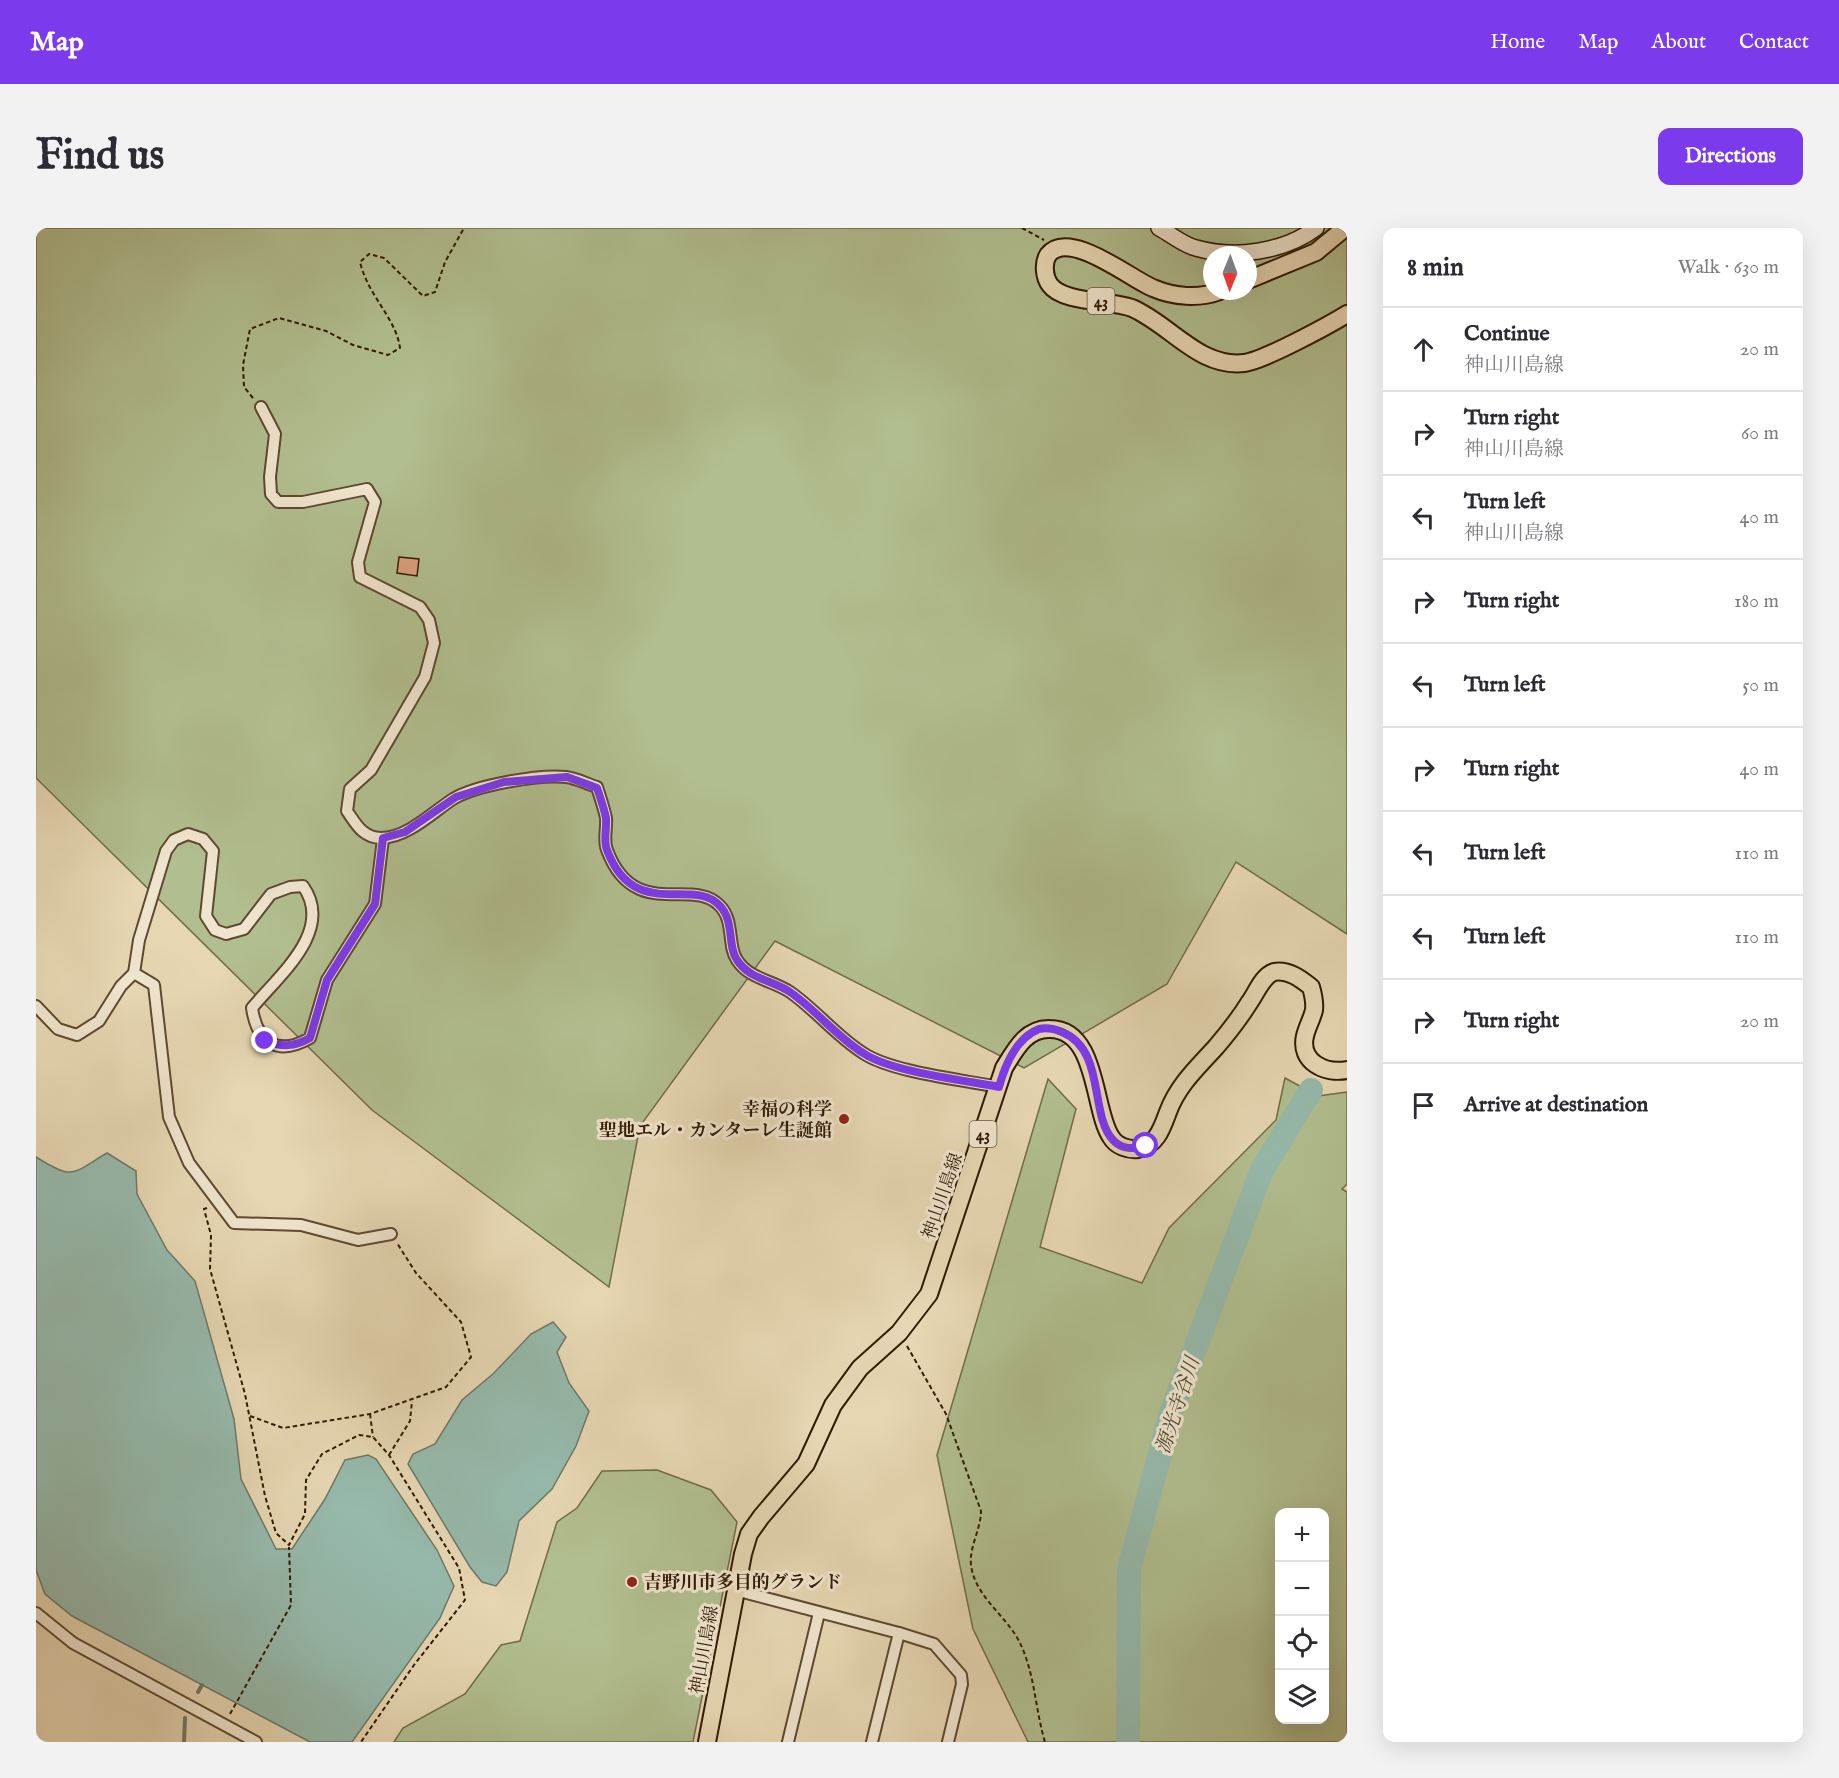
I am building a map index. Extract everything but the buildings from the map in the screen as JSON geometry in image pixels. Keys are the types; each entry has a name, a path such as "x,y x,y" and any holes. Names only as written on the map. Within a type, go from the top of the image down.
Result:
{"main road":[{"path":"1159,228 1194,248 1226,254 1274,248 1316,228"},
{"path":"1257,276 1316,252 1345,228"},
{"name":"43","path":"1203,295 1194,297 1173,295 1153,288 1103,257 1071,246 1057,248 1048,255 1044,271 1051,286 1065,294 1130,308 1162,325 1193,349 1209,358 1227,363 1246,363 1307,336 1347,314"},
{"name":"神山川島線","path":"709,1742 735,1590 749,1534 806,1464 833,1405 860,1368 899,1333 929,1294 1004,1068 1018,1045 1041,1029 1054,1029 1067,1034 1087,1058 1095,1080 1104,1125 1112,1139 1122,1147 1136,1149 1156,1139 1173,1098 1182,1084 1235,1025 1264,979 1272,973 1283,972 1300,977 1311,987 1314,1010 1305,1038 1307,1056 1313,1064 1324,1069 1347,1070"}],"street":[{"path":"261,407 275,434 270,477 271,494 278,502 303,502 367,489 375,502 358,562 360,577 420,607 429,620 434,643 425,676 371,770 350,789 347,811 368,837 383,838 405,832 456,797 504,782 567,777 597,788 606,817 606,848 619,872 638,889 665,896 707,895 721,906 731,928 736,959 753,977 774,982 808,1005 861,1053 881,1063 999,1087"},
{"path":"36,1006 58,1029 78,1035 99,1021 121,986 134,973 139,940 166,851 174,840 188,834 203,839 213,851 206,916 215,930 226,934 244,929 271,894 290,887 303,886 311,897 312,917 308,936 299,954 252,1008 255,1026 265,1041 281,1046 298,1045 310,1038 327,980 375,904 383,838"},
{"path":"134,973 154,985 169,1117 189,1163 219,1206 234,1223 301,1225 358,1240 391,1234"},
{"path":"735,1590 934,1644 961,1675 962,1684 948,1742"},
{"path":"36,1613 73,1643 256,1742"},
{"path":"788,1742 819,1613"},
{"path":"872,1742 899,1633"}],"path":[{"path":"261,407 244,387 243,365 250,329 279,318 326,331 353,345 388,355 400,348 398,335 364,282 360,262 369,254 384,258 423,296 435,292 445,262 464,228"},
{"path":"1022,228 1057,248"},
{"path":"219,1206 204,1209 211,1235 210,1269 250,1416 265,1496 276,1533 289,1545"},
{"path":"250,1416 283,1428 370,1414 446,1387 471,1357 461,1322 416,1273 391,1234"},
{"path":"899,1333 946,1414 981,1511 981,1524 971,1553 971,1567 983,1594 1020,1642 1033,1679 1045,1742"},
{"path":"389,1455 410,1421 412,1399"},
{"path":"361,1742 414,1665 465,1600 459,1568 389,1455 373,1437 370,1414"},
{"path":"224,1724 291,1605 289,1545 305,1514 306,1480 322,1454 359,1435 373,1437"}],"green space":[{"path":"36,228 1347,228 1347,934 1236,862 1167,984 1024,1068 775,941 640,1126 609,1287 372,1110 36,778"},
{"path":"1285,1078 1318,1096 1347,1092 1347,1184 1342,1189 1347,1192 1347,1742 1028,1742 973,1629 937,1455 1048,1079 1076,1109 1040,1247 1142,1283 1169,1228 1276,1120"},
{"name":"吉野川市多目的グランド","path":"657,1470 711,1490 737,1522 693,1742 394,1742 403,1728 465,1694 501,1645 520,1641 557,1522 577,1508 602,1471"}],"shaded area":[{"path":"107,1153 136,1171 137,1194 167,1250 195,1281 234,1419 241,1479 276,1549 292,1549 325,1499 345,1460 368,1455 376,1459 437,1550 454,1586 440,1618 352,1742 310,1742 72,1616 45,1594 36,1570 36,1157 48,1165 72,1172"},
{"path":"553,1322 566,1337 557,1352 569,1383 589,1411 576,1446 552,1489 519,1521 507,1572 496,1586 482,1582 470,1567 408,1464 413,1454 435,1444 462,1400 494,1373 531,1334"}],"waterway":[{"name":"源光寺谷川","path":"1128,1742 1129,1569 1171,1413 1262,1170 1311,1090"},
{"path":"198,1692 202,1685"},
{"path":"184,1742 185,1718"}],"place":[{"name":"幸福の科学 聖地エル・カンターレ生誕館","path":"844,1119"},
{"name":"吉野川市多目的グランド","path":"632,1582"}],"route":[{"path":"265,1041 281,1046 298,1045 310,1038 327,980 375,904 380,879 383,838 405,832 456,797 504,782 567,777 597,788 606,817 606,848 619,872 638,889 665,896 707,895 721,906 731,928 736,959 753,977 774,982 808,1005 861,1053 881,1063 999,1087 1004,1068 1018,1045 1029,1035 1041,1029 1054,1029 1067,1034 1087,1058 1095,1080 1104,1125 1112,1139 1122,1147 1136,1149 1146,1146"}]}
